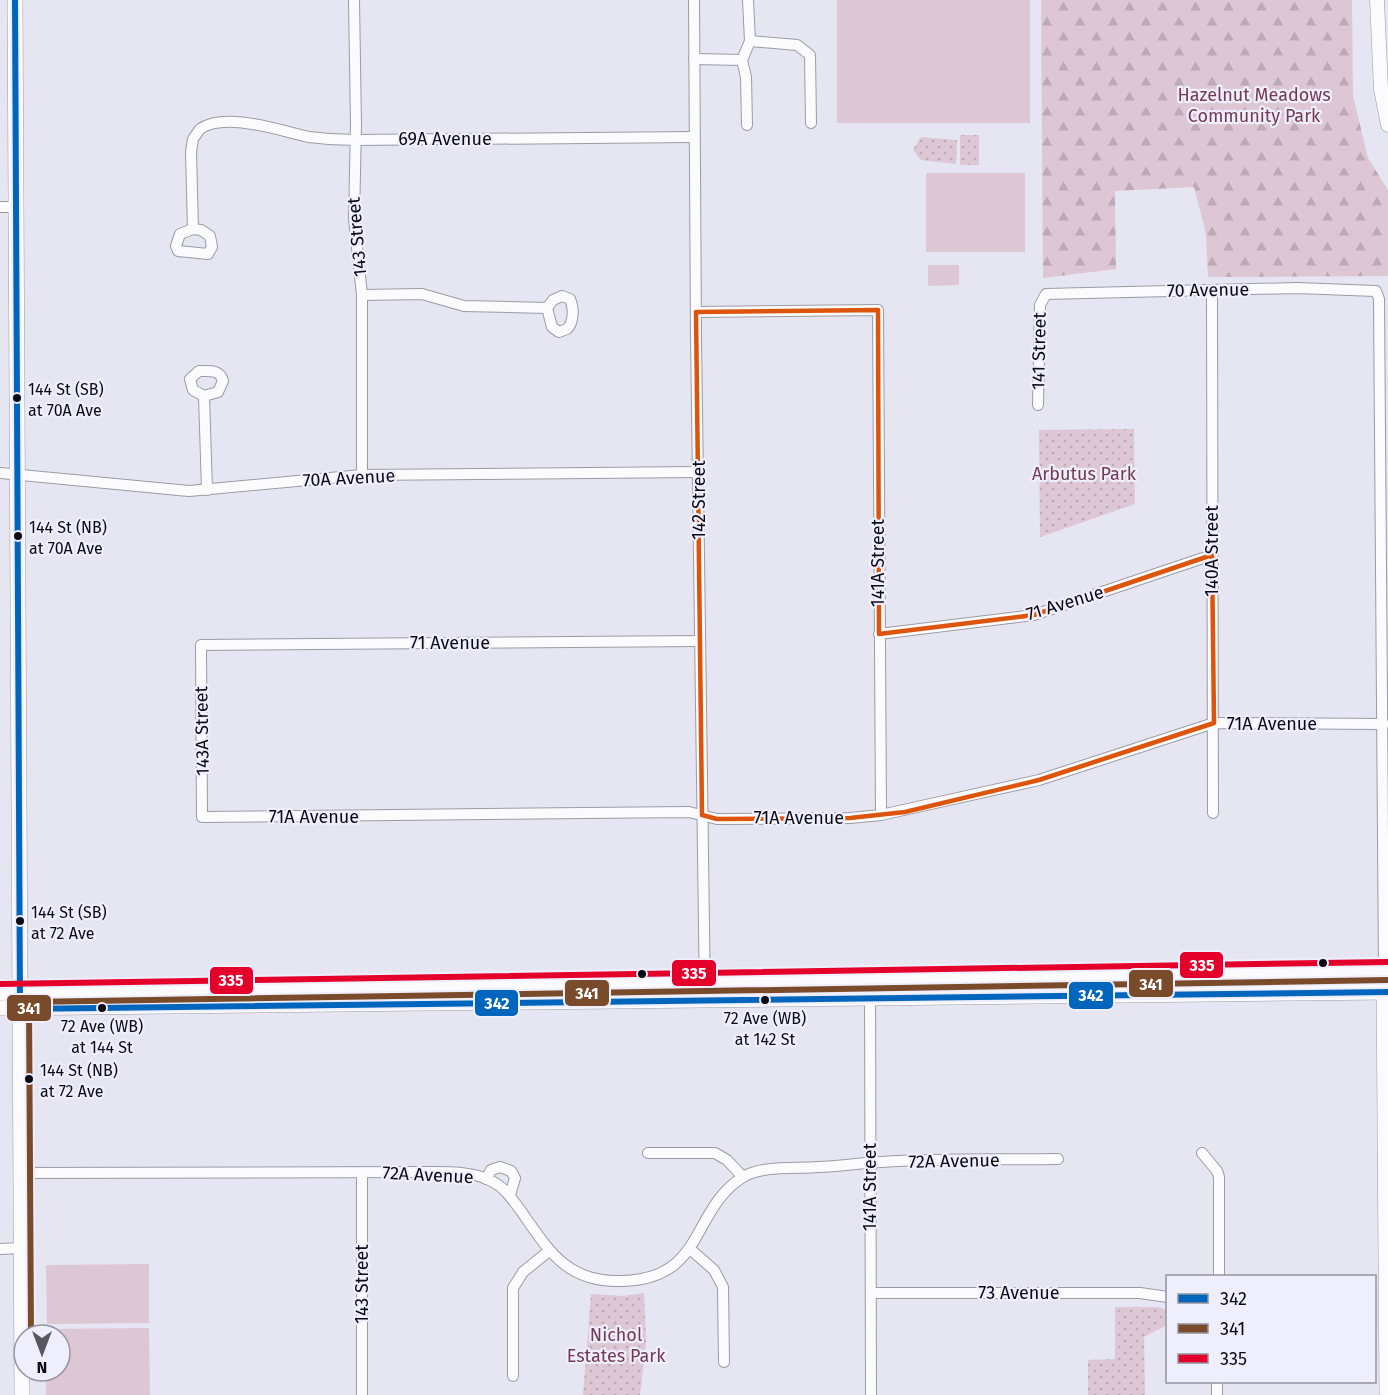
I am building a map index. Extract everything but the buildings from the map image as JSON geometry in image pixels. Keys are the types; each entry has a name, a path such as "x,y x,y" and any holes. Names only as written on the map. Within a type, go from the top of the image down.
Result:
{"main road":[{"path":"15,0 22,1395"},
{"path":"0,1008 20,1001 705,982 1386,971 1387,1395"},
{"path":"0,993 20,1001 705,1001 1386,992"}],"street":[{"name":"143 Street","path":"354,0 354,219 362,295 362,475"},
{"name":"142 Street","path":"694,0 693,137 705,1001"},
{"path":"747,0 750,41 742,60 746,77 747,125"},
{"path":"1377,0 1381,89 1388,125"},
{"path":"750,41 797,45 810,56 812,123"},
{"path":"694,59 742,60"},
{"name":"69A Avenue","path":"193,229 191,152 193,140 200,129 212,124 256,123 310,137 355,140 693,137"},
{"path":"0,207 17,207"},
{"name":"70 Avenue","path":"1042,298 1051,293 1212,290 1376,291 1378,299 1384,724"},
{"name":"140A Street","path":"1212,290 1213,813"},
{"path":"362,295 422,294 464,306 547,308"},
{"name":"141 Street","path":"1038,405 1042,298"},
{"name":"141A Street","path":"696,312 878,310 881,815"},
{"path":"204,396 207,490"},
{"name":"70A Avenue","path":"0,473 166,490 207,490 362,475 699,472"},
{"name":"71 Avenue","path":"879,634 1034,615 1212,555"},
{"name":"71 Avenue","path":"201,645 699,641"},
{"name":"143A Street","path":"201,645 202,817"},
{"name":"71A Avenue","path":"202,817 689,812 717,819 850,819 881,815 1039,780 1214,723 1384,724"},
{"path":"1384,724 1386,971"},
{"name":"141A Street","path":"870,980 871,1395"},
{"path":"648,1153 715,1153 723,1157 743,1177"},
{"path":"1202,1153 1217,1171 1219,1177 1219,1275"},
{"name":"72A Avenue","path":"21,1173 447,1172 486,1179 510,1195 549,1251 567,1267 585,1277 622,1281 641,1280 663,1272 690,1249 713,1208 743,1177 767,1171 870,1163 1058,1159"},
{"path":"486,1179 491,1170 500,1167 511,1171 515,1178 510,1195"},
{"name":"143 Street","path":"362,1173 362,1395"},
{"path":"0,1249 21,1248"},
{"path":"690,1249 714,1270 723,1287 724,1362"},
{"path":"513,1376 513,1288 523,1272 549,1251"},
{"name":"73 Avenue","path":"871,1293 1131,1293 1166,1297"}],"highlighted area":[{"path":"878,310 879,634 1034,615 1212,555 1214,723 1039,780 905,812 850,818 717,819 702,815 696,312"}],"green space":[{"path":"837,0 1030,0 1030,123 837,123"},
{"name":"Hazelnut Meadows Community Park","path":"1041,0 1352,0 1353,96 1368,158 1388,190 1388,276 1208,277 1206,234 1194,187 1115,191 1116,269 1043,278"},
{"path":"960,135 979,135 979,165 960,165"},
{"path":"921,137 957,140 956,164 921,160 913,150"},
{"path":"926,173 1025,173 1025,252 926,252"},
{"path":"928,265 959,265 959,285 928,286"},
{"name":"Arbutus Park","path":"1134,429 1135,504 1040,537 1039,430"},
{"path":"149,1264 149,1323 47,1323 46,1265"},
{"name":"Nichol Estates Park","path":"644,1293 646,1342 640,1395 583,1395 591,1294 623,1296"},
{"path":"1115,1307 1158,1307 1166,1310 1166,1326 1144,1337 1145,1395 1088,1395 1088,1360 1115,1359"},
{"path":"149,1328 150,1395 46,1395 46,1383 72,1383 72,1329"}],"transit line":[{"name":"342","path":"15,0 20,1009 1388,992"},
{"name":"335","path":"0,984 1388,962"},
{"name":"341","path":"31,1323 29,1002 1388,980"}],"place":[{"name":"144 St (SB) at 70A Ave","path":"17,398"},
{"name":"144 St (NB) at 70A Ave","path":"18,536"},
{"name":"144 St (SB) at 72 Ave","path":"20,921"},
{"name":"72 Ave (WB) at 142 St","path":"765,1000"},
{"name":"72 Ave (WB) at 144 St","path":"102,1008"},
{"name":"144 St (NB) at 72 Ave","path":"29,1079"}]}
